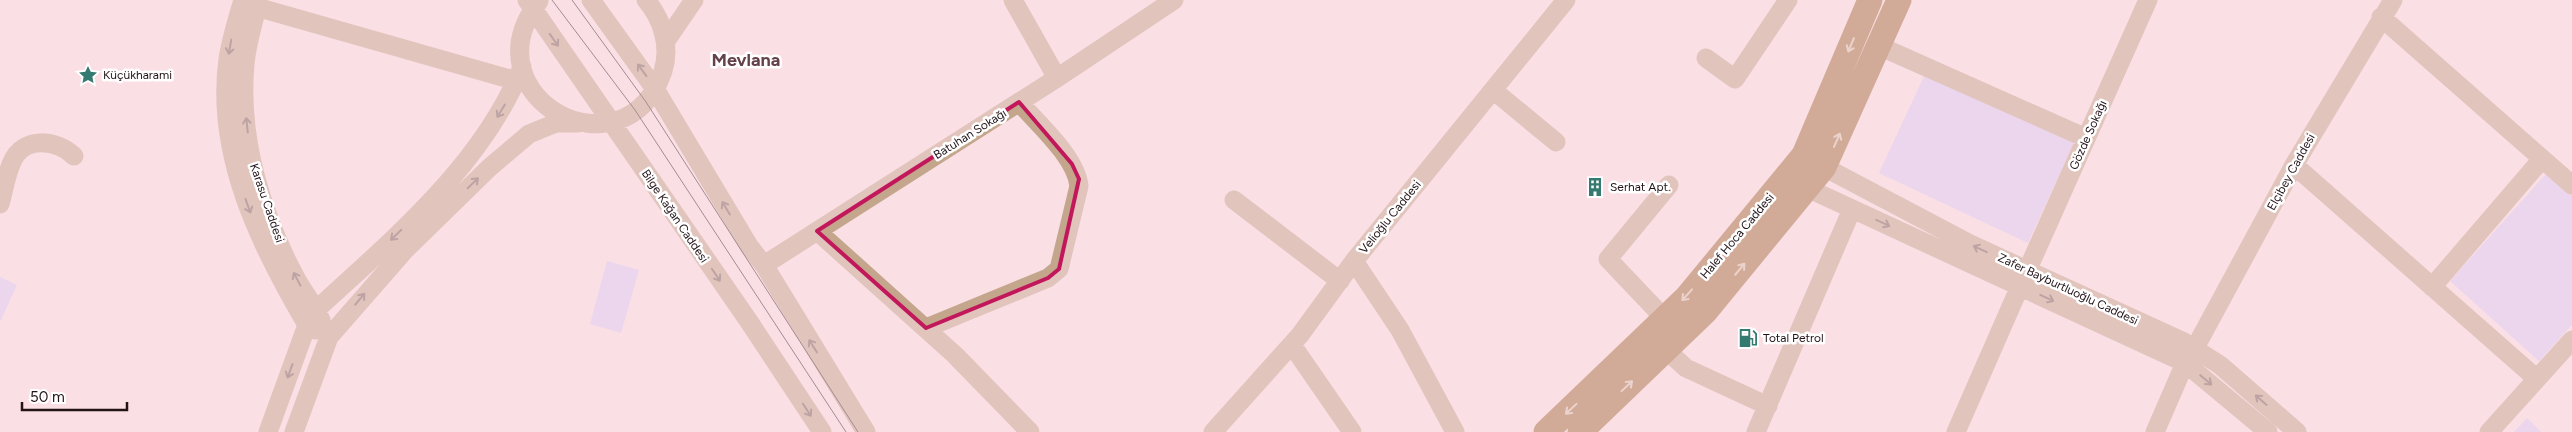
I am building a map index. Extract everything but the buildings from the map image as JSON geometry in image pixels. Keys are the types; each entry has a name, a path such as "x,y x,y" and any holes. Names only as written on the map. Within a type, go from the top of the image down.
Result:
{"main road":[{"name":"Halef Hoca Caddesi","path":"1546,432 1686,297 1804,155 1870,0"},
{"name":"Halef Hoca Caddesi","path":"1580,432 1704,312 1824,167 1899,0"}],"street":[{"path":"591,0 655,89 749,246 764,265 866,432"},
{"path":"294,432 329,337 405,250 506,152 529,134 556,123 601,124 624,118 644,104 655,89 666,63 666,41 659,19 646,0"},
{"path":"666,41 694,0"},
{"path":"1013,0 1057,78"},
{"name":"Batuhan Sokağı","path":"764,265 1057,78 1174,0"},
{"name":"Velioğlu Caddesi","path":"1213,432 1292,344 1354,261 1566,0"},
{"path":"1706,58 1735,79 1788,0"},
{"name":"Gözde Sokağı","path":"1956,432 2148,0"},
{"name":"Elçibey Caddesi","path":"2155,432 2190,356 2294,165 2393,0"},
{"path":"250,2 519,74 527,82 539,101 557,115 578,123"},
{"name":"Karasu Caddesi","path":"250,2 231,40 226,79 232,151 242,191 277,274 312,318"},
{"path":"268,432 312,318 438,192 488,134 519,74 520,38 533,3"},
{"name":"Bilge Kağan Caddesi","path":"533,3 610,122 750,323 822,432"},
{"path":"2382,17 2572,186"},
{"path":"1879,46 2086,138"},
{"path":"1493,90 1556,142"},
{"path":"926,328 1048,278 1059,269 1080,186 1072,164 1019,102"},
{"path":"0,204 12,162 22,150 36,143 49,142 62,146 74,156"},
{"path":"2432,287 2542,159"},
{"path":"2294,165 2537,378"},
{"name":"Zafer Bayburtluoğlu Caddesi","path":"1824,167 1970,244 2023,278"},
{"path":"1664,318 1608,258 1669,185"},
{"name":"Zafer Bayburtluoğlu Caddesi","path":"1807,188 1852,209 2023,278 2231,374 2297,432"},
{"path":"1234,200 1340,281"},
{"path":"1756,432 1852,209"},
{"path":"817,230 955,355 1030,432"},
{"path":"1354,261 1400,330 1455,432"},
{"path":"312,318 329,337"},
{"path":"2489,432 2572,340"},
{"path":"1292,344 1352,432"},
{"path":"1665,350 1686,368 1768,406"},
{"name":"Zafer Bayburtluoğlu Caddesi","path":"2190,356 2268,432"}],"highlighted area":[{"path":"1019,102 1072,164 1079,179 1059,269 1048,278 926,328 817,231"}],"shaded area":[{"path":"1926,72 2075,141 2028,243 1879,173"},
{"path":"2547,173 2572,195 2572,325 2539,361 2450,281"},
{"path":"607,261 639,270 621,333 590,324"},
{"path":"0,277 17,285 0,322"},
{"path":"2527,418 2541,432 2514,432"}],"tram line":[{"path":"552,0 635,110 846,432"},
{"path":"572,0 646,102 858,432"}],"place":[{"name":"Küçükharami","path":"88,75"},
{"name":"Serhat Apt.","path":"1595,187"},
{"name":"Total Petrol","path":"1748,338"}],"district":[{"name":"Mevlana","path":"746,60"}]}
